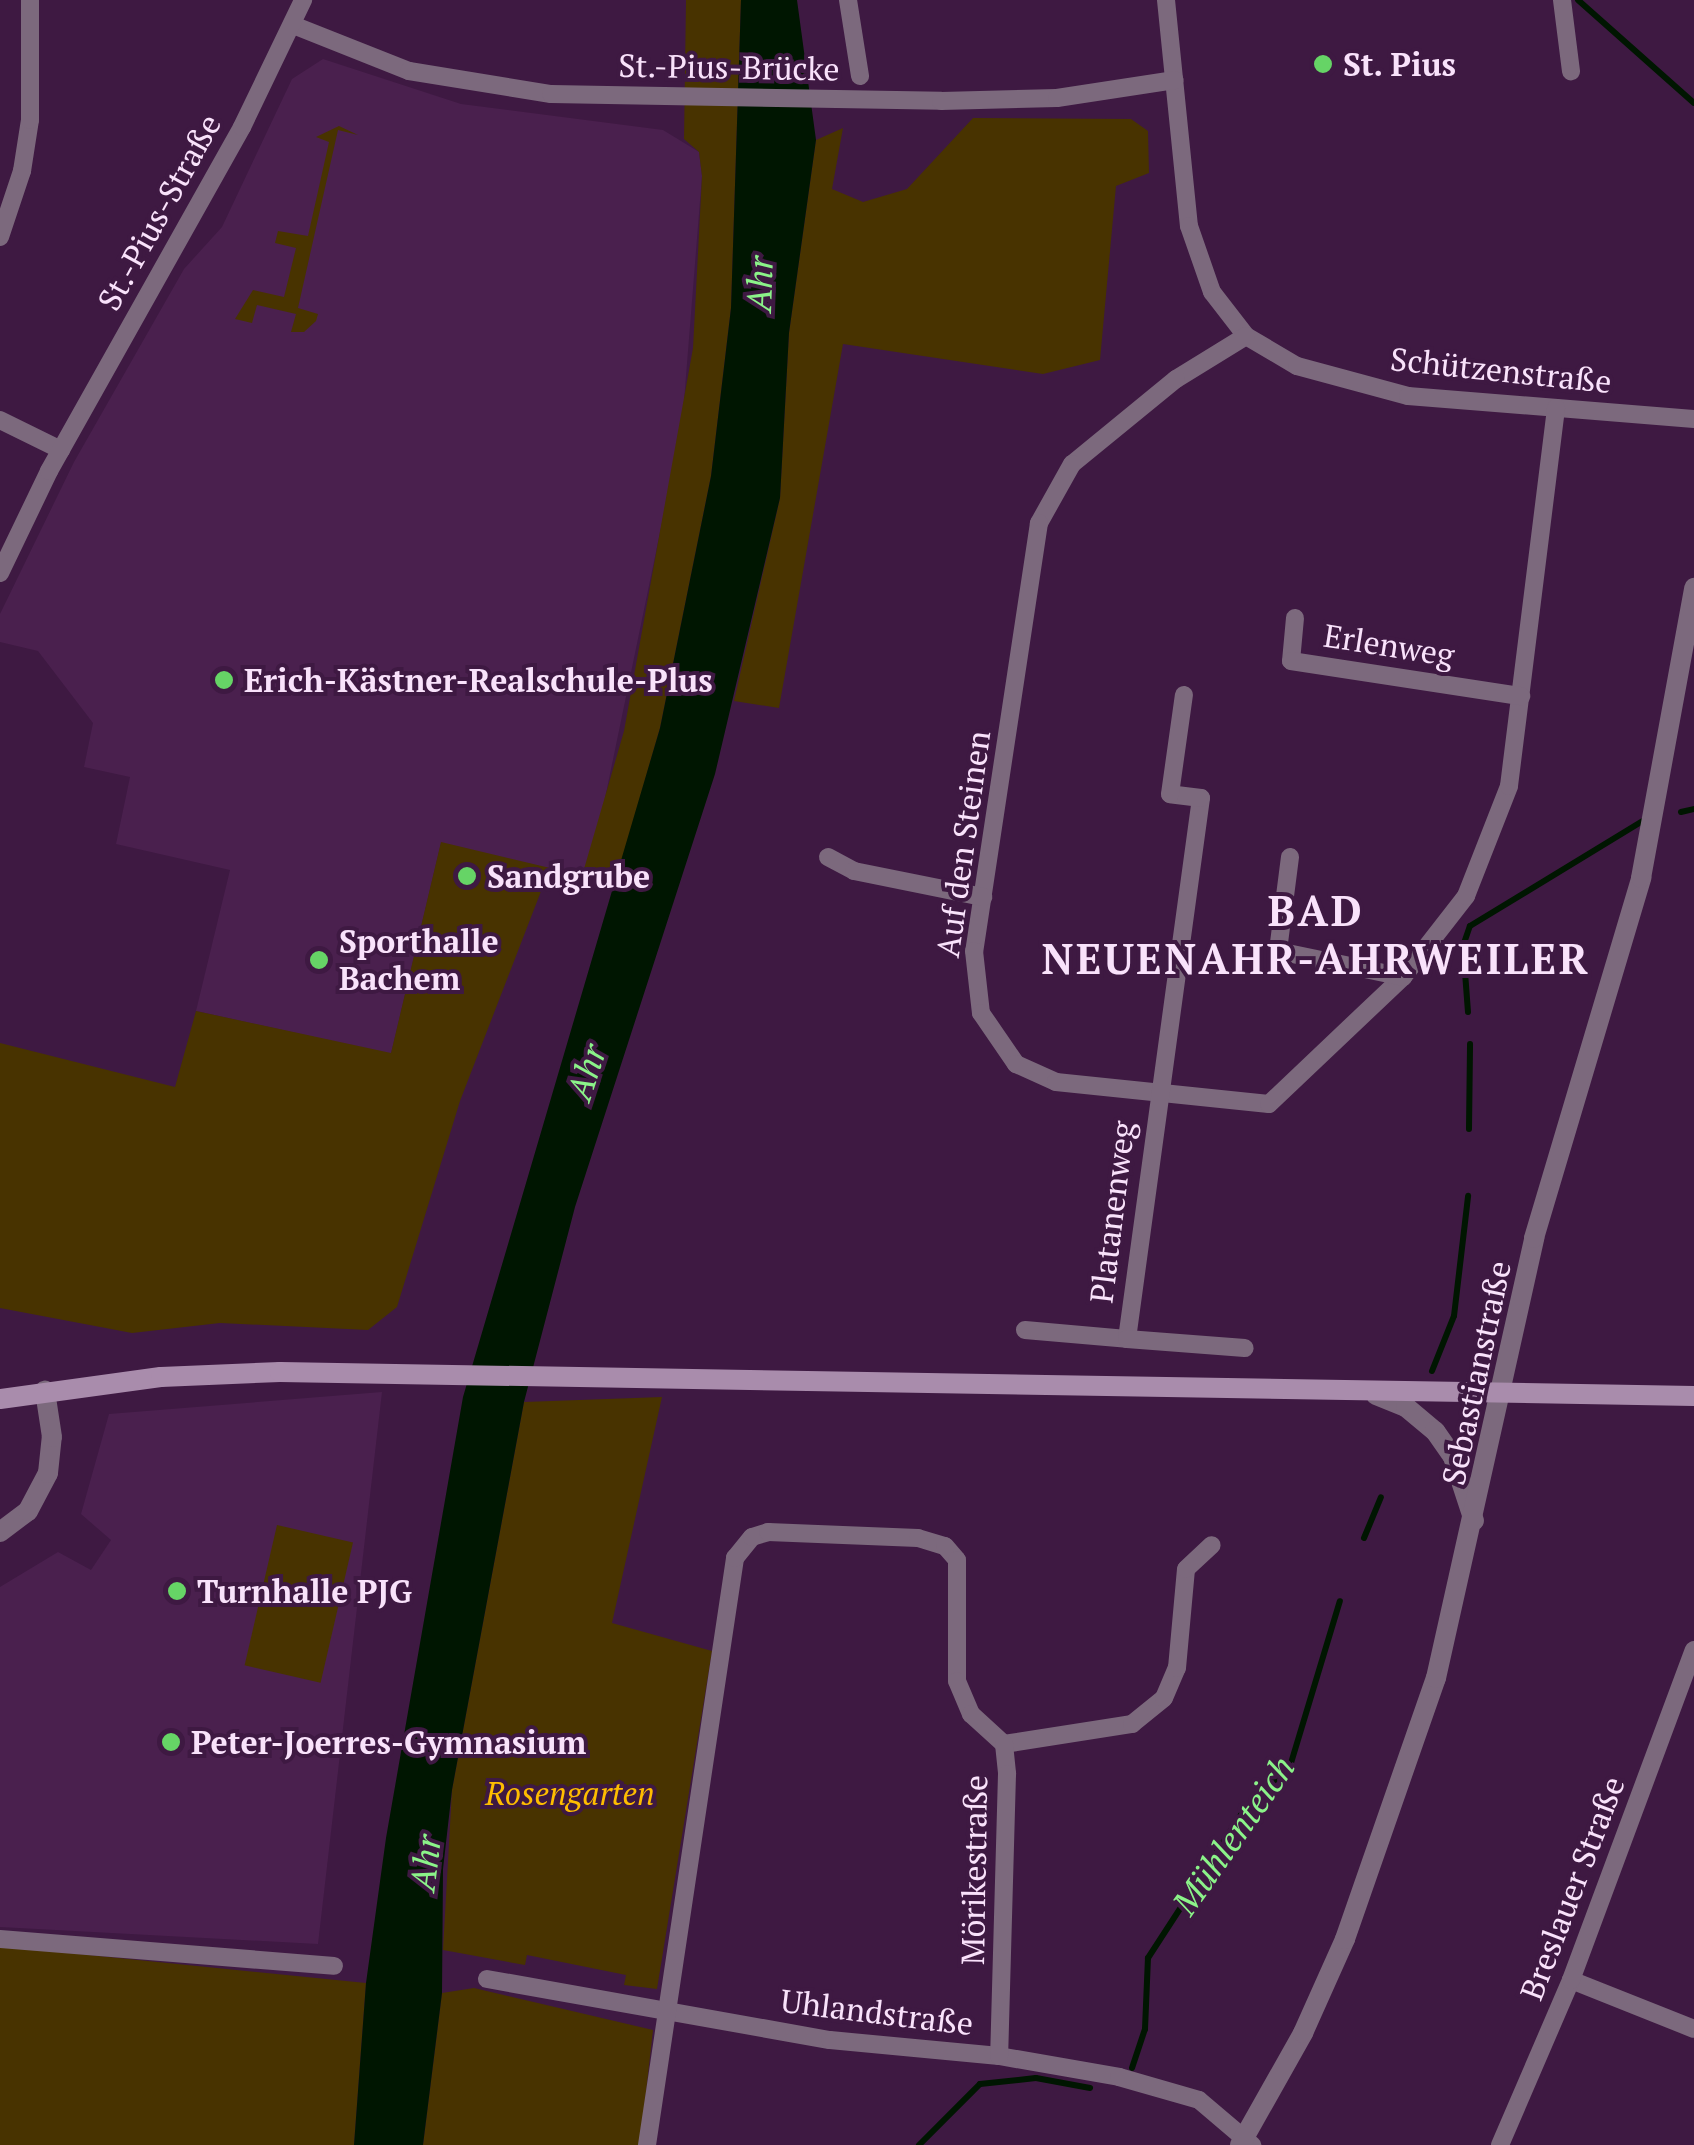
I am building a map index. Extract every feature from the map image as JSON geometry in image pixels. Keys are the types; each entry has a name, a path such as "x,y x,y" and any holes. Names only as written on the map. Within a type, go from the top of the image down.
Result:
{"main road":[{"path":"0,1399 233,1373 585,1375 1376,1395 1503,1392 1694,1396"}],"street":[{"path":"0,237 19,184 30,120 30,0"},
{"name":"St.-Pius-Straße","path":"0,573 61,450 293,25 303,0"},
{"path":"848,0 860,76"},
{"name":"Schützenstraße","path":"1166,0 1199,266 1246,336 1297,366 1390,392 1694,419"},
{"path":"1561,4 1572,71"},
{"name":"St.-Pius-Brücke","path":"293,25 458,83 676,97 1057,98 1175,80"},
{"name":"Auf den Steinen","path":"1246,336 1176,379 1072,464 1039,523 983,897 975,995 1016,1064 1056,1082 1269,1104 1402,977 1466,896 1494,834 1521,696 1556,408"},
{"path":"0,420 61,450"},
{"name":"Sebastianstraße","path":"1245,2143 1304,2033 1345,1940 1436,1678 1475,1522 1534,1238 1641,878 1694,588"},
{"name":"Erlenweg","path":"1295,618 1291,660 1521,696"},
{"name":"Platanenweg","path":"1127,1339 1157,1093 1201,798 1170,794 1184,695"},
{"path":"1290,857 1278,951 1402,977"},
{"path":"828,858 854,871 983,897"},
{"name":"Platanenweg","path":"1025,1330 1245,1348"},
{"path":"0,1532 28,1511 48,1473 52,1437 45,1391"},
{"path":"1376,1395 1435,1431 1453,1456 1475,1522"},
{"name":"Mörikestraße","path":"665,2012 735,1558 752,1538 768,1532 918,1538 945,1546 957,1560 962,1699 1004,1744 1009,1822 999,2056"},
{"name":"Mörikestraße","path":"1004,1744 1132,1724 1164,1698 1177,1668 1186,1569 1212,1545"},
{"name":"Breslauer Straße","path":"1500,2145 1571,1980 1694,1650"},
{"path":"0,1939 334,1966"},
{"name":"Uhlandstraße","path":"487,1979 830,2040 999,2056 1178,2093 1198,2100 1245,2143"},
{"path":"1571,1980 1694,2029"},
{"path":"646,2145 665,2012"}],"shaded area":[{"path":"323,59 461,104 663,130 699,152 702,176 682,426 598,832 582,876 441,843 391,1054 196,1011 230,870 116,844 130,777 84,767 93,723 38,651 0,642 0,614 74,462 184,269 222,227 292,79"},
{"name":"Peter-Joerres-Gymnasium","path":"382,1392 318,1944 0,1927 0,1587 58,1552 91,1570 111,1540 81,1514 109,1414"}],"green space":[{"path":"686,0 741,0 731,308 711,476 660,728 615,884 582,876 624,731 693,348 702,176 699,152 684,139"},
{"path":"973,118 1131,119 1148,131 1149,173 1116,186 1100,360 1043,374 843,344 779,708 734,701 780,498 789,333 816,140 843,128 832,189 863,202 907,189"},
{"path":"339,126 358,135 338,130 298,308 318,314 316,321 304,332 291,332 296,314 257,305 252,323 235,319 253,290 284,297 296,248 275,243 278,231 308,236 329,142 316,137"},
{"path":"441,842 550,868 460,1101 397,1307 368,1330 220,1323 132,1333 0,1308 0,1043 175,1087 196,1011 391,1053"},
{"name":"Rosengarten","path":"662,1397 612,1623 712,1651 657,1989 624,1985 626,1975 527,1955 525,1965 443,1950 452,1790 524,1402"},
{"path":"277,1525 353,1543 321,1683 245,1665"},
{"path":"0,1946 366,1983 354,2145 0,2145"},
{"path":"474,1988 653,2030 640,2145 423,2145 442,1993"}],"water":[{"name":"Ahr","path":"741,0 797,0 816,140 789,333 780,498 715,774 575,1207 524,1402 452,1790 443,1869 442,1993 423,2145 354,2145 366,1983 386,1838 463,1397 660,728 711,476 731,308"}],"waterway":[{"name":"Mühlenteich","path":"1578,0 1694,103"},
{"name":"Mühlenteich","path":"1681,812 1694,809"},
{"name":"Mühlenteich","path":"1468,1012 1463,946 1470,926 1643,821"},
{"name":"Mühlenteich","path":"1469,1129 1470,1044"},
{"name":"Mühlenteich","path":"1432,1371 1454,1316 1468,1196"},
{"name":"Mühlenteich","path":"1364,1538 1381,1497"},
{"name":"Mühlenteich","path":"1132,2068 1145,2029 1148,1958 1241,1815 1291,1763 1340,1601"},
{"name":"Mühlenteich","path":"919,2145 980,2084 1036,2078 1090,2088"}],"place":[{"name":"St. Pius","path":"1323,64"},
{"name":"Erich-Kästner-Realschule-Plus","path":"224,680"},
{"name":"Sandgrube","path":"467,876"},
{"name":"Sporthalle Bachem","path":"319,960"},
{"name":"Turnhalle PJG","path":"177,1591"},
{"name":"Peter-Joerres-Gymnasium","path":"171,1742"}],"district":[{"name":"BAD NEUENAHR-AHRWEILER","path":"1316,934"}]}
